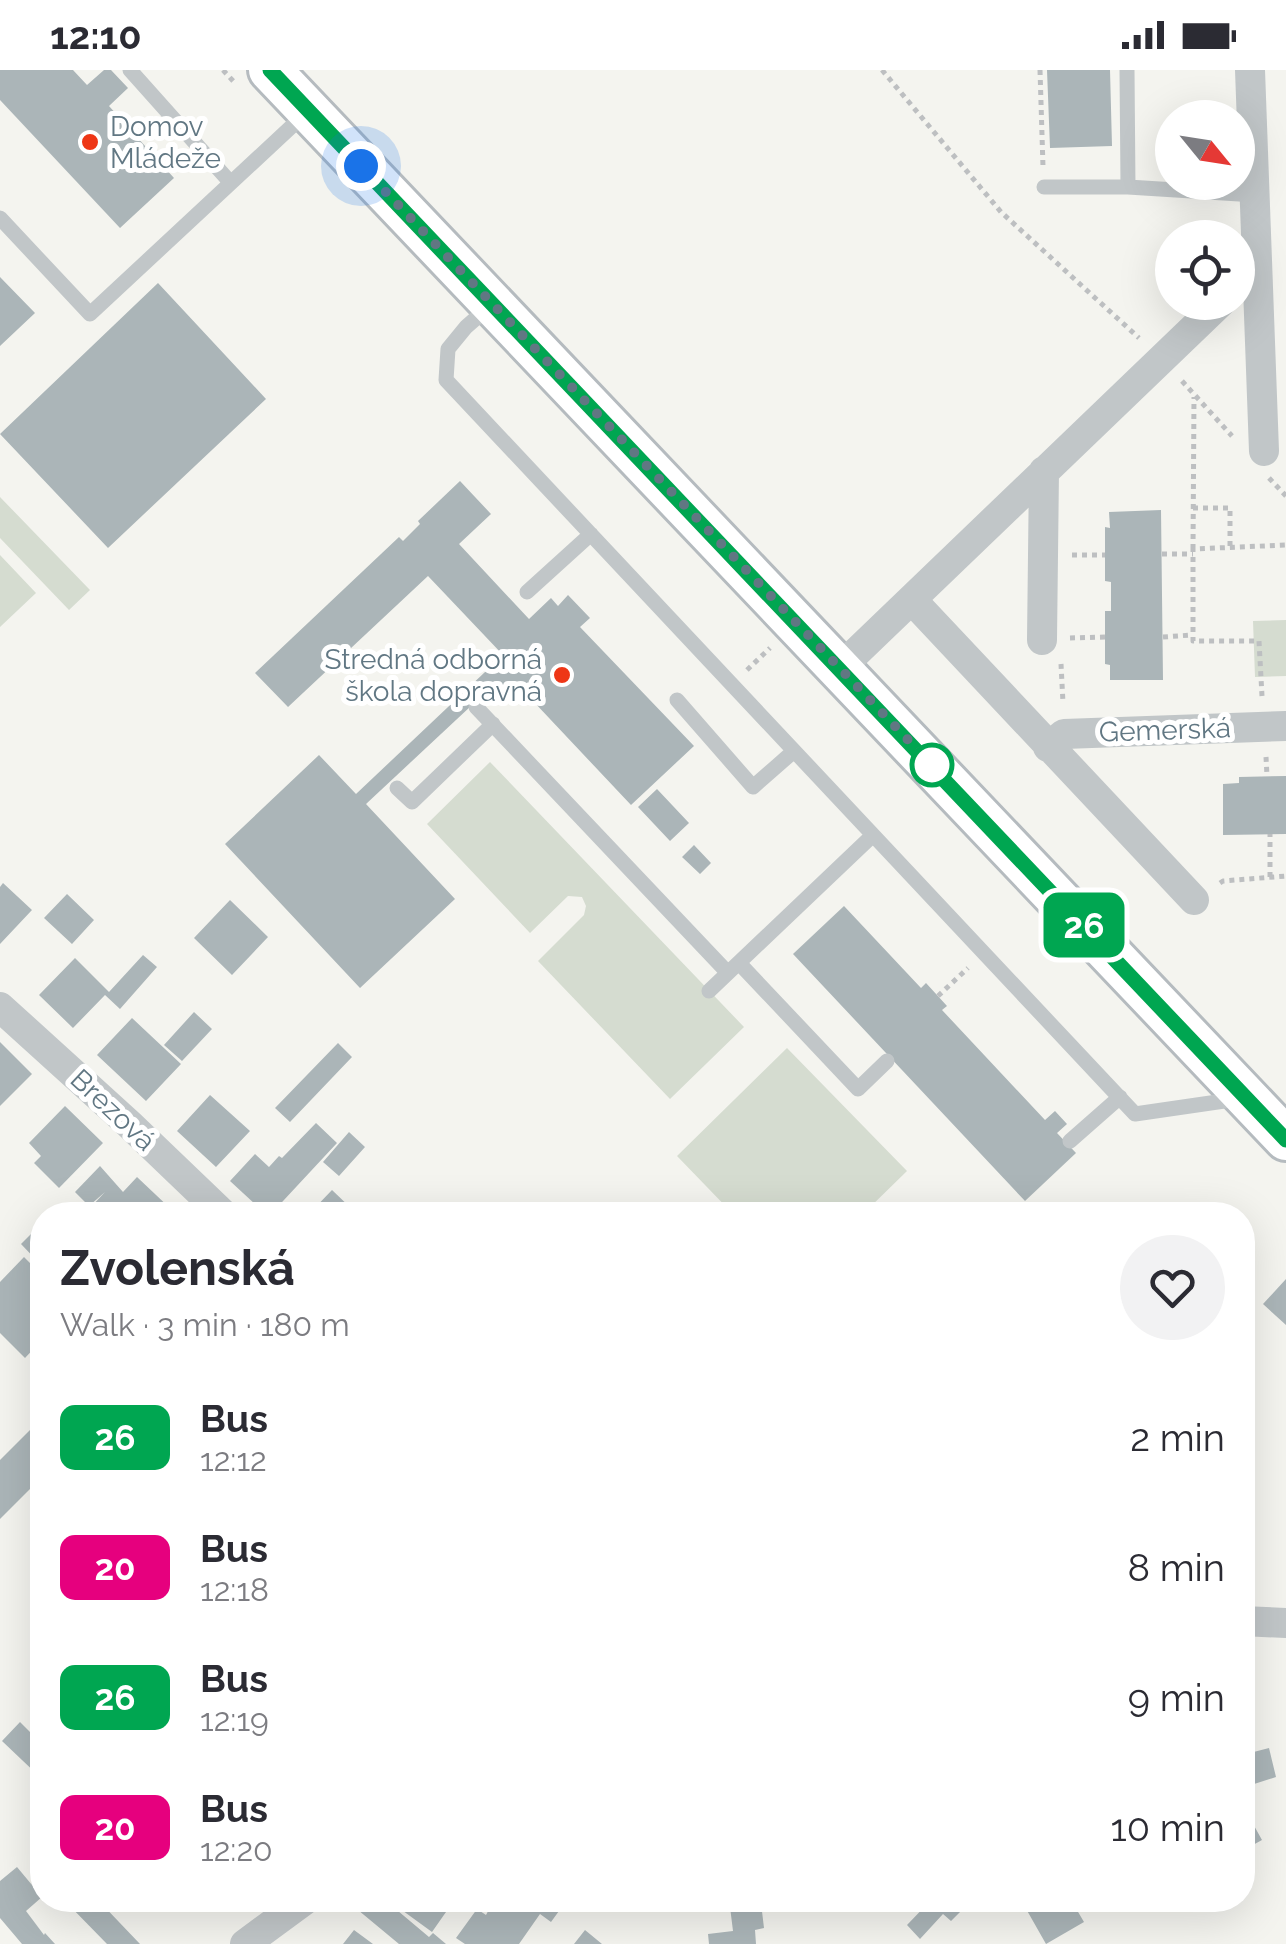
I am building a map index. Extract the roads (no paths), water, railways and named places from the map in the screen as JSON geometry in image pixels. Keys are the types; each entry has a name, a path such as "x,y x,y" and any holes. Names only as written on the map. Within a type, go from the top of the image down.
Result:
{"street":[{"path":"270,70 1286,1140"},
{"path":"1250,70 1251,100"},
{"path":"840,668 1203,320"},
{"path":"1250,320 1257,457"},
{"path":"1044,471 1052,649"},
{"name":"Gemerská","path":"912,600 1056,740 1194,900"},
{"name":"Gemerská","path":"1056,740 1275,726"},
{"name":"Brezová","path":"0,1007 210,1202"},
{"path":"1255,1622 1286,1623"},
{"path":"245,1944 289,1912"},
{"path":"279,1944 298,1912"}],"lane":[{"path":"130,70 230,182"},
{"path":"1127,70 1128,187"},
{"path":"0,218 90,314 309,110"},
{"path":"1044,187 1155,189"},
{"path":"492,304 448,349 446,380 1136,1114 1246,1097"},
{"path":"527,592 591,534"},
{"path":"676,700 753,787 794,751"},
{"path":"476,707 733,968 858,1088 887,1061"},
{"path":"397,788 412,802 492,724"},
{"path":"709,991 873,835"},
{"path":"1070,1142 1120,1097"}],"place":[{"name":"Domov Mládeže","path":"90,142"},
{"name":"Stredná odborná škola dopravná","path":"562,675"}]}
